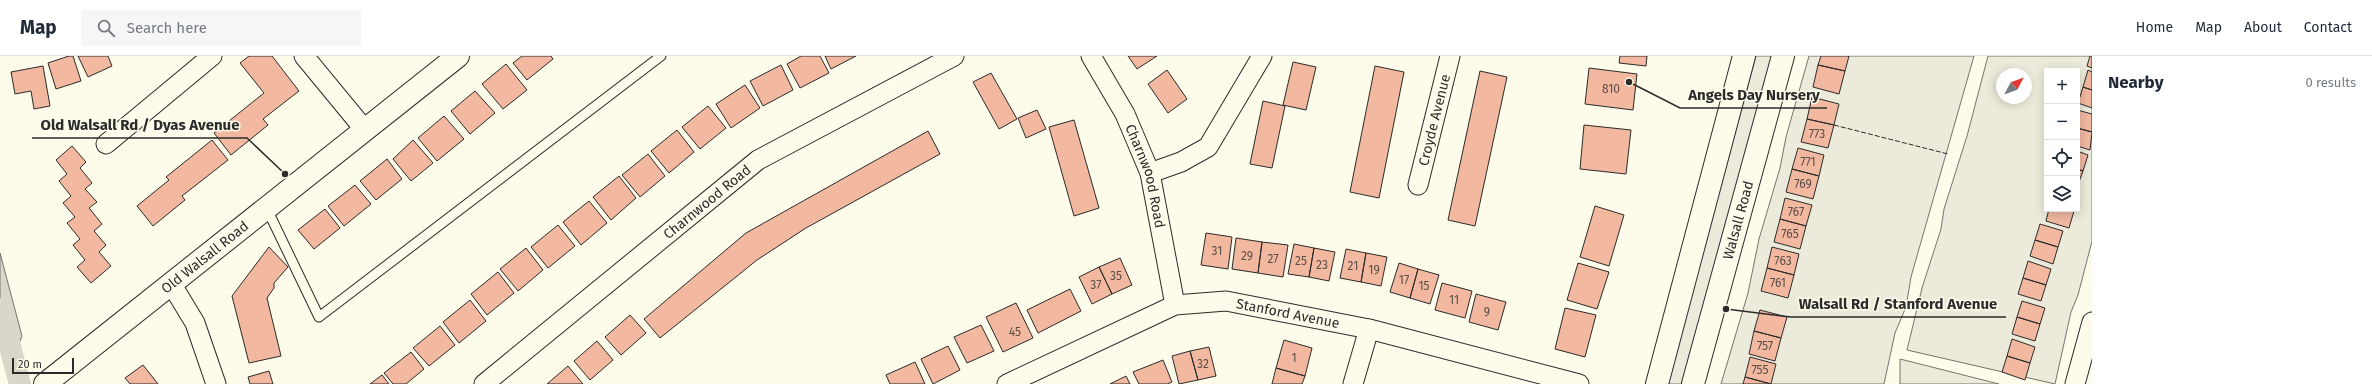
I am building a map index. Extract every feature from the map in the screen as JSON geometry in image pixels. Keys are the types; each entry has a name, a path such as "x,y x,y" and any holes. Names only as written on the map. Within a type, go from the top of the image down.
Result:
{"main road":[{"name":"Old Walsall Road","path":"45,384 172,285 458,56"},
{"path":"1657,384 1744,56"},
{"name":"Walsall Road","path":"1693,384 1783,56"}],"street":[{"path":"106,144 212,56"},
{"path":"304,56 365,130"},
{"name":"Charnwood Road","path":"484,384 758,160 954,56"},
{"name":"Charnwood Road","path":"1091,56 1125,114 1150,173 1175,305"},
{"path":"1150,173 1181,162 1208,147 1262,56"},
{"name":"Croyde Avenue","path":"1418,185 1450,56"},
{"path":"172,285 195,323 216,384"},
{"name":"Stanford Avenue","path":"1007,384 1175,305 1226,302 1369,329 1579,384"},
{"path":"2075,384 2092,322"},
{"path":"1353,384 1369,329"}],"lane":[{"path":"267,209 319,317 661,56"}],"shaded area":[{"path":"1756,56 1773,56 1684,384 1667,384"},
{"path":"1809,56 1974,56 1911,277 1906,307 1895,333 1884,384 1721,384 1748,293 1759,239 1780,168 1786,137"},
{"path":"1988,56 2092,56 2092,241 2078,295 2071,312 2055,384 1907,350 1922,288 1941,229 1944,209 1967,136"},
{"path":"0,253 22,336 13,358 0,349"},
{"path":"1900,359 1999,384 1900,384"}],"building":[{"path":"73,56 81,81 56,89 48,63"},
{"path":"78,56 108,56 112,66 88,77"},
{"path":"249,56 272,56 299,91 263,119 268,125 231,155 214,133 264,93 240,63"},
{"path":"522,56 551,56 553,59 527,80 513,63"},
{"path":"801,56 820,56 829,73 800,88 787,64"},
{"path":"825,56 856,56 831,69"},
{"path":"1128,56 1157,56 1137,69"},
{"path":"1620,56 1647,56 1646,66 1619,63"},
{"path":"1821,56 1849,56 1845,71 1818,65"},
{"path":"2090,56 2092,56 2092,68 2087,66"},
{"path":"1293,62 1316,67 1306,110 1283,105"},
{"path":"506,64 527,90 503,109 482,84"},
{"path":"781,65 793,90 763,106 750,81"},
{"path":"1818,65 1845,71 1839,94 1813,87"},
{"path":"43,66 50,106 34,109 31,91 15,94 11,72"},
{"path":"1375,66 1404,72 1379,198 1350,192"},
{"path":"1589,68 1637,74 1633,110 1585,104"},
{"path":"1167,70 1187,99 1168,113 1148,84"},
{"path":"2088,70 2092,72 2092,90 2083,87"},
{"path":"1480,71 1507,77 1475,226 1448,220"},
{"path":"991,73 1017,119 999,129 973,82"},
{"path":"745,85 760,108 731,128 716,104"},
{"path":"2083,87 2092,90 2092,108 2080,104 2080,97"},
{"path":"475,91 495,113 470,134 451,111"},
{"path":"1812,97 1839,104 1834,125 1807,119"},
{"path":"1263,101 1285,106 1272,168 1250,164"},
{"path":"708,106 726,128 700,149 682,127"},
{"path":"1037,110 1046,129 1026,138 1018,118"},
{"path":"2080,111 2092,114 2092,132 2080,129"},
{"path":"444,116 464,139 437,161 418,138"},
{"path":"1807,119 1834,125 1828,148 1801,142"},
{"path":"1074,120 1099,208 1074,216 1049,127"},
{"path":"1584,125 1631,130 1626,174 1580,169"},
{"path":"2080,129 2092,132 2090,150 2080,147"},
{"path":"677,130 694,152 669,173 651,151"},
{"path":"928,131 940,154 806,228 757,260 660,338 644,319 746,233"},
{"path":"212,140 228,160 182,196 185,200 153,226 137,206 169,180 166,177"},
{"path":"413,140 433,163 411,181 393,159"},
{"path":"72,146 86,162 80,168 92,183 85,189 97,202 89,208 102,224 94,231 106,245 99,252 111,266 91,283 77,267 85,260 73,245 80,239 67,223 75,217 63,203 71,196 59,181 67,174 56,160"},
{"path":"1798,148 1824,155 1819,176 1792,169"},
{"path":"2080,152 2088,155 2083,171 2080,170"},
{"path":"648,154 665,176 640,197 622,175"},
{"path":"387,159 402,179 376,200 360,181"},
{"path":"1792,169 1819,176 1813,199 1786,192"},
{"path":"2080,170 2083,171 2080,179"},
{"path":"619,176 636,198 611,220 593,197"},
{"path":"355,185 371,204 344,226 328,206"},
{"path":"1785,198 1812,205 1806,226 1780,219"},
{"path":"589,201 607,223 581,245 563,222"},
{"path":"1595,206 1624,215 1609,266 1580,257"},
{"path":"325,209 340,228 314,249 298,230"},
{"path":"2048,212 2074,212 2069,228 2046,221"},
{"path":"1780,219 1806,226 1800,249 1774,242"},
{"path":"2040,224 2063,231 2058,247 2035,240"},
{"path":"558,225 575,246 548,268 531,247"},
{"path":"1206,233 1232,237 1228,269 1201,265"},
{"path":"1236,238 1262,242 1258,273 1232,269"},
{"path":"2035,240 2058,247 2053,264 2030,256"},
{"path":"1262,242 1288,245 1283,277 1258,273"},
{"path":"1294,244 1314,248 1309,277 1288,274"},
{"path":"269,247 288,267 274,283 274,288 267,298 281,356 249,363 232,296"},
{"path":"1772,247 1799,254 1794,275 1767,268"},
{"path":"526,248 543,270 518,291 500,269"},
{"path":"1314,248 1335,252 1329,281 1309,277"},
{"path":"1346,249 1366,253 1361,282 1340,278"},
{"path":"1366,253 1387,257 1381,286 1361,282"},
{"path":"1120,258 1132,285 1112,294 1099,267"},
{"path":"2028,261 2051,269 2046,285 2023,278"},
{"path":"1399,263 1418,269 1410,298 1390,292"},
{"path":"1578,263 1609,272 1597,309 1567,300"},
{"path":"1099,267 1112,294 1092,304 1079,277"},
{"path":"1767,268 1794,275 1788,298 1761,291"},
{"path":"1418,269 1439,275 1430,304 1410,298"},
{"path":"498,272 514,293 487,315 471,294"},
{"path":"2023,278 2046,285 2041,301 2018,294"},
{"path":"1442,283 1472,291 1465,318 1435,310"},
{"path":"1070,289 1081,311 1038,333 1027,310"},
{"path":"1476,294 1506,302 1498,330 1469,322"},
{"path":"470,300 486,321 459,343 443,322"},
{"path":"2022,301 2045,308 2040,324 2017,317"},
{"path":"1016,303 1033,338 1003,352 986,317"},
{"path":"1565,308 1596,315 1585,357 1555,349"},
{"path":"1760,310 1787,317 1781,338 1754,331"},
{"path":"630,315 646,333 621,355 605,337"},
{"path":"2017,317 2040,324 2035,341 2012,334"},
{"path":"981,325 994,351 967,363 954,337"},
{"path":"440,326 455,345 429,366 413,348"},
{"path":"1754,331 1781,338 1775,361 1749,354"},
{"path":"2012,339 2035,347 2030,363 2007,356"},
{"path":"1284,340 1312,348 1305,376 1276,368"},
{"path":"597,341 613,360 590,380 574,361"},
{"path":"948,346 960,370 933,384 921,359"},
{"path":"1209,347 1216,376 1198,380 1190,351"},
{"path":"1190,351 1198,380 1179,384 1172,356"},
{"path":"411,352 424,369 406,384 393,384 384,373"},
{"path":"2007,356 2030,363 2025,380 2002,372"},
{"path":"1750,357 1776,364 1771,384 1745,377"},
{"path":"1163,360 1172,382 1167,384 1139,384 1133,372"},
{"path":"915,362 925,384 890,384 886,375"},
{"path":"143,365 158,384 130,384 125,378"},
{"path":"568,366 583,384 547,384"},
{"path":"1276,368 1305,376 1302,384 1272,384"},
{"path":"269,371 273,384 250,384 248,377"},
{"path":"382,375 389,384 370,384"},
{"path":"1126,376 1130,384 1110,384"},
{"path":"1745,377 1771,384 1743,384"}],"waterway":[{"path":"0,309 20,384"}],"fence":[{"path":"1834,125 1948,154"}],"place":[{"name":"Angels Day Nursery","path":"1629,82"},
{"name":"Old Walsall Rd / Dyas Avenue","path":"285,174"},
{"name":"Walsall Rd / Stanford Avenue","path":"1726,309"}]}
